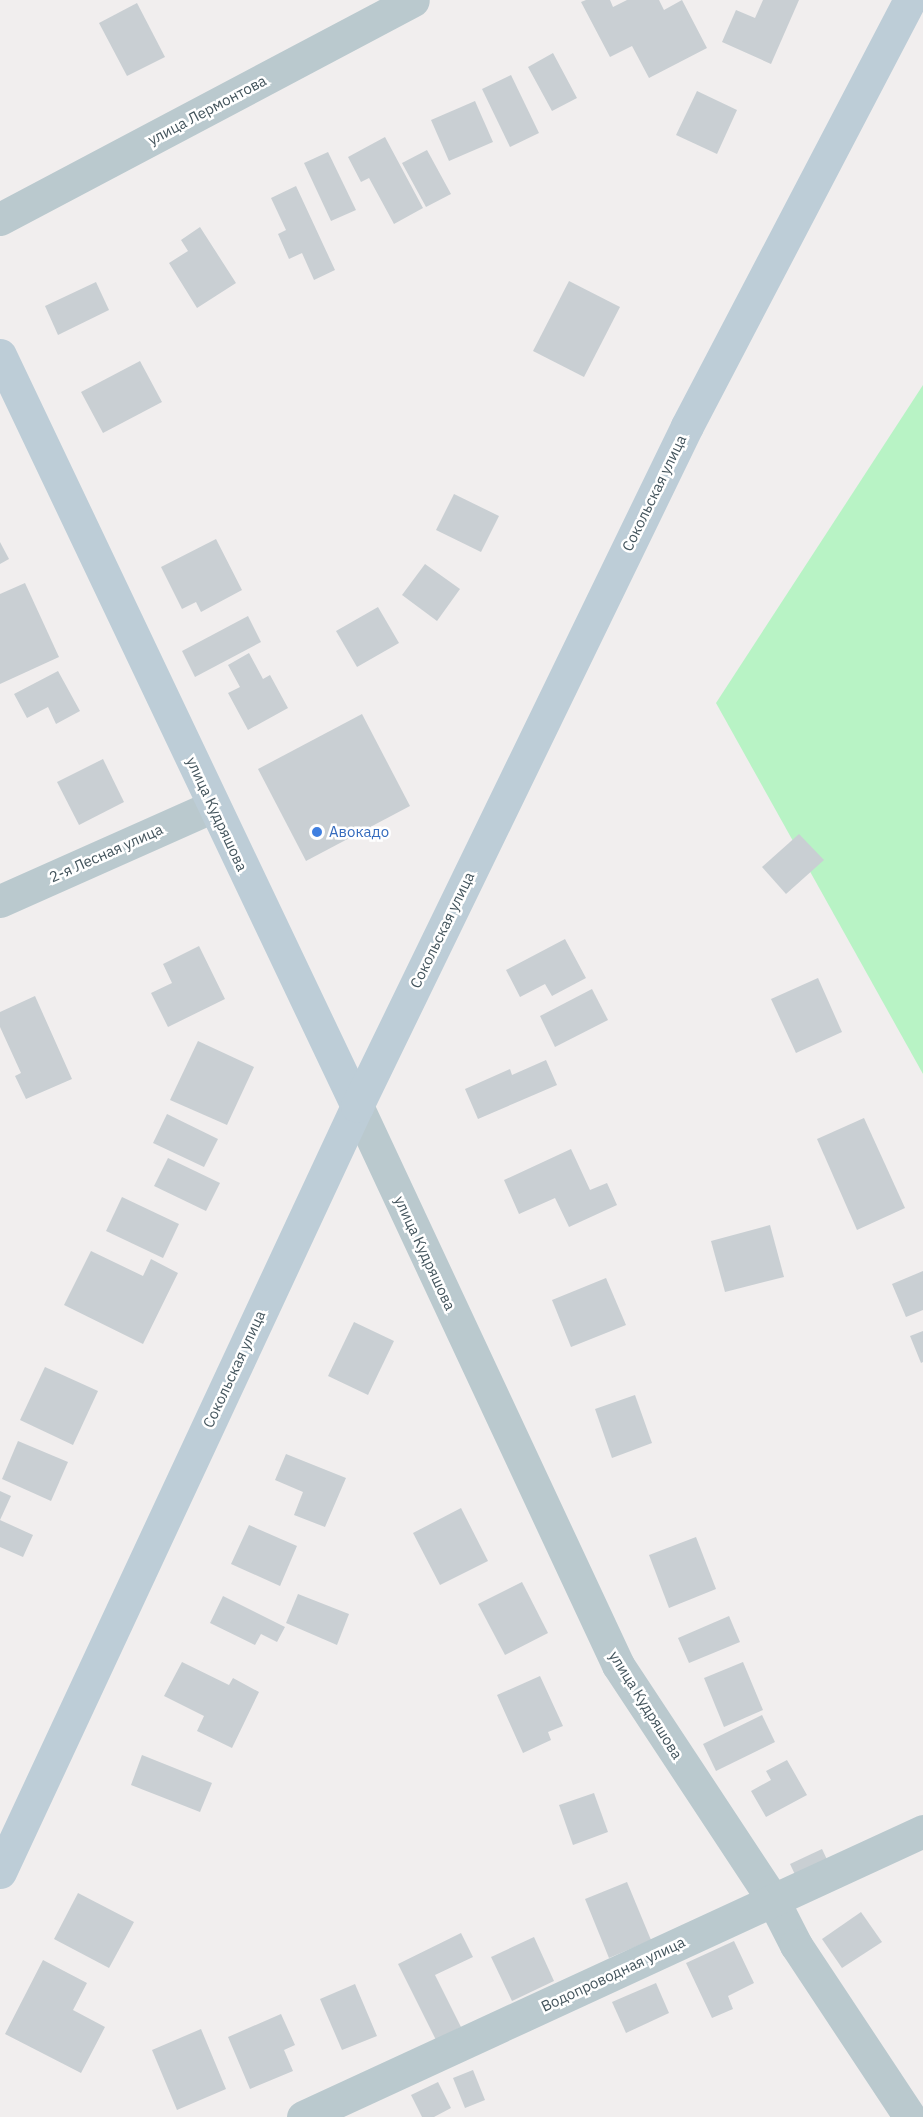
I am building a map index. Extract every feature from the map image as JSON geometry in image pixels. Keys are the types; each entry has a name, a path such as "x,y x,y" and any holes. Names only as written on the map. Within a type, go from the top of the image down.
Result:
{"street":[{"name":"улица Лермонтова","path":"0,219 413,0"},
{"name":"Сокольская улица","path":"0,1872 357,1106 687,426 910,0"},
{"name":"улица Кудряшова","path":"0,355 357,1106 618,1665 773,1900 796,1945 910,2117"},
{"name":"2-я Лесная улица","path":"0,901 213,806"},
{"name":"Водопроводная улица","path":"303,2117 923,1831"}],"green space":[{"path":"923,385 923,1074 716,703"}],"building":[{"path":"610,0 613,7 627,0 659,0 664,10 682,0 707,48 649,78 632,46 610,57 581,2"},
{"path":"763,0 799,0 771,64 722,42 736,10 755,18"},
{"path":"137,3 165,57 127,76 99,23"},
{"path":"553,53 577,98 552,111 528,67"},
{"path":"511,75 539,133 510,147 482,89"},
{"path":"697,91 737,110 717,154 676,135"},
{"path":"475,101 493,142 449,161 431,120"},
{"path":"385,137 423,208 394,224 369,178 361,182 348,157"},
{"path":"427,150 451,194 426,207 402,163"},
{"path":"328,152 356,210 331,221 304,163"},
{"path":"296,186 335,270 314,280 302,253 289,259 278,234 286,230 271,198"},
{"path":"200,227 236,283 197,308 169,263 188,251 181,240"},
{"path":"569,281 620,307 584,377 533,351"},
{"path":"96,282 109,310 58,335 45,306"},
{"path":"140,361 162,402 103,433 81,392"},
{"path":"454,494 499,516 481,552 436,530"},
{"path":"216,539 242,590 201,612 196,602 182,609 161,567"},
{"path":"0,542 9,559 0,564"},
{"path":"425,564 460,589 437,621 402,595"},
{"path":"25,583 59,657 0,684 0,594"},
{"path":"378,607 399,643 357,667 336,631"},
{"path":"248,616 261,642 195,677 182,651"},
{"path":"249,653 263,679 270,675 288,708 248,730 228,693 240,687 228,665"},
{"path":"58,671 80,711 56,724 48,707 27,718 14,694"},
{"path":"362,714 410,806 306,861 258,769"},
{"path":"103,759 124,802 79,825 57,782"},
{"path":"799,834 824,860 786,894 762,867"},
{"path":"565,939 586,978 552,996 545,984 520,997 506,970"},
{"path":"199,946 225,999 168,1027 151,993 172,983 163,964"},
{"path":"818,978 842,1032 796,1053 771,999"},
{"path":"592,989 608,1020 555,1047 540,1016"},
{"path":"35,996 72,1079 26,1099 15,1076 21,1073 0,1027 0,1012"},
{"path":"198,1041 254,1067 227,1125 170,1100"},
{"path":"546,1060 557,1085 478,1119 465,1089 510,1069 512,1075"},
{"path":"167,1114 218,1139 204,1167 153,1143"},
{"path":"864,1118 905,1208 857,1230 817,1139"},
{"path":"571,1149 590,1190 607,1183 617,1205 569,1227 555,1198 519,1214 504,1180"},
{"path":"168,1158 220,1183 206,1211 154,1186"},
{"path":"122,1197 179,1224 163,1258 106,1231"},
{"path":"770,1225 784,1277 725,1292 711,1241"},
{"path":"91,1251 143,1276 151,1259 178,1273 143,1344 64,1305"},
{"path":"923,1271 923,1310 906,1317 892,1284"},
{"path":"606,1278 626,1325 571,1347 552,1300"},
{"path":"354,1322 394,1341 368,1395 328,1376"},
{"path":"923,1331 923,1362 921,1363 910,1336"},
{"path":"45,1367 98,1391 73,1445 20,1420"},
{"path":"635,1395 652,1443 612,1458 595,1409"},
{"path":"18,1441 68,1462 51,1501 2,1479"},
{"path":"286,1454 346,1478 325,1527 294,1515 303,1492 275,1480"},
{"path":"0,1491 11,1496 0,1520"},
{"path":"461,1508 488,1561 440,1585 413,1533"},
{"path":"0,1520 33,1535 23,1557 0,1547"},
{"path":"249,1525 297,1546 280,1586 231,1564"},
{"path":"696,1537 716,1589 669,1608 649,1555"},
{"path":"522,1582 548,1633 505,1655 478,1604"},
{"path":"298,1594 349,1614 337,1645 286,1623"},
{"path":"223,1596 285,1627 277,1642 261,1634 255,1645 210,1623"},
{"path":"729,1616 740,1642 689,1663 678,1638"},
{"path":"182,1662 229,1685 233,1678 259,1692 232,1748 197,1731 204,1716 164,1696"},
{"path":"743,1662 763,1710 724,1727 704,1678"},
{"path":"540,1676 563,1726 548,1732 551,1740 523,1753 497,1695"},
{"path":"762,1715 775,1742 716,1771 703,1744"},
{"path":"142,1755 212,1783 200,1812 131,1785"},
{"path":"787,1760 807,1795 766,1817 751,1791 771,1780 766,1771"},
{"path":"594,1793 608,1832 573,1845 559,1805"},
{"path":"822,1849 832,1870 800,1885 790,1864"},
{"path":"627,1882 651,1940 609,1958 585,1899"},
{"path":"78,1893 134,1922 109,1968 54,1939"},
{"path":"861,1912 882,1942 842,1968 822,1939"},
{"path":"461,1933 473,1957 435,1975 461,2027 436,2040 398,1964"},
{"path":"534,1937 554,1981 512,2001 491,1957"},
{"path":"734,1941 754,1983 728,1996 733,2009 712,2018 686,1963"},
{"path":"43,1960 87,1983 73,2010 105,2027 81,2073 5,2034"},
{"path":"656,1983 669,2013 626,2033 612,2002"},
{"path":"355,1984 377,2036 342,2050 320,1999"},
{"path":"281,2014 295,2045 284,2050 293,2071 250,2089 228,2037"},
{"path":"201,2029 226,2089 177,2110 152,2050"},
{"path":"473,2070 485,2100 465,2108 453,2078"},
{"path":"438,2082 451,2108 434,2117 422,2117 411,2095"}],"place":[{"name":"Авокадо","path":"317,832"}]}
